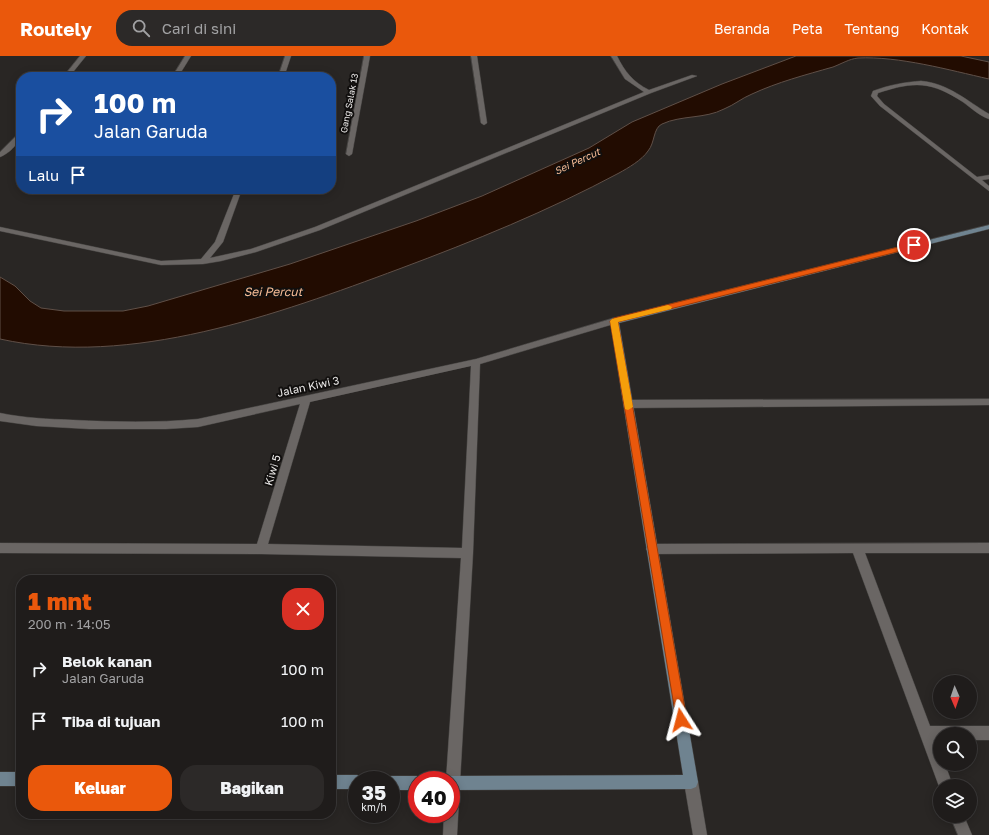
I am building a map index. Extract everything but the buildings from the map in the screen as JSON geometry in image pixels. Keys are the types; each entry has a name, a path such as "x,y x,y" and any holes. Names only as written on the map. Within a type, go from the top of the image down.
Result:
{"street":[{"path":"70,72 83,56"},
{"path":"178,72 188,56"},
{"path":"283,72 288,56"},
{"name":"Gang Salak 13","path":"349,154 367,56"},
{"path":"474,56 484,123"},
{"path":"614,56 621,71 628,80 649,92"},
{"path":"0,229 161,263 180,264 203,262 266,246 324,226 649,92 694,76"},
{"path":"989,118 936,85 914,84 886,88 875,92 874,96 882,105 989,189"},
{"path":"0,155 16,140"},
{"path":"976,179 989,177"},
{"path":"203,262 219,242 237,194"},
{"path":"700,835 614,321 989,226"},
{"name":"Jalan Kiwi 3","path":"0,417 21,421 92,426 164,427 198,423 476,362 614,321"},
{"path":"454,771 467,553 476,362"},
{"name":"Kiwi 5","path":"261,549 306,399"},
{"path":"628,404 989,402"},
{"path":"0,548 261,549 467,553"},
{"path":"857,548 943,779"},
{"path":"652,549 989,548"},
{"path":"925,733 989,733"},
{"path":"0,779 16,779"},
{"path":"336,782 348,782"},
{"path":"460,783 691,782"},
{"path":"450,835 451,823"},
{"path":"960,823 965,835"}],"water":[{"name":"Sei Percut","path":"796,56 961,56 989,62 989,79 907,61 874,58 858,58 848,60 833,67 772,86 748,96 717,112 677,119 662,124 655,132 650,148 642,158 635,164 592,187 538,213 455,248 304,303 254,319 203,332 152,341 101,347 50,346 0,339 0,277 15,286 30,301 41,308 64,311 123,311 148,306 290,264 416,221 482,196 589,148 632,122 722,84"}],"slow traffic":[{"path":"628,407 614,321 668,307"}],"route":[{"path":"681,720 614,321 914,245"}]}
